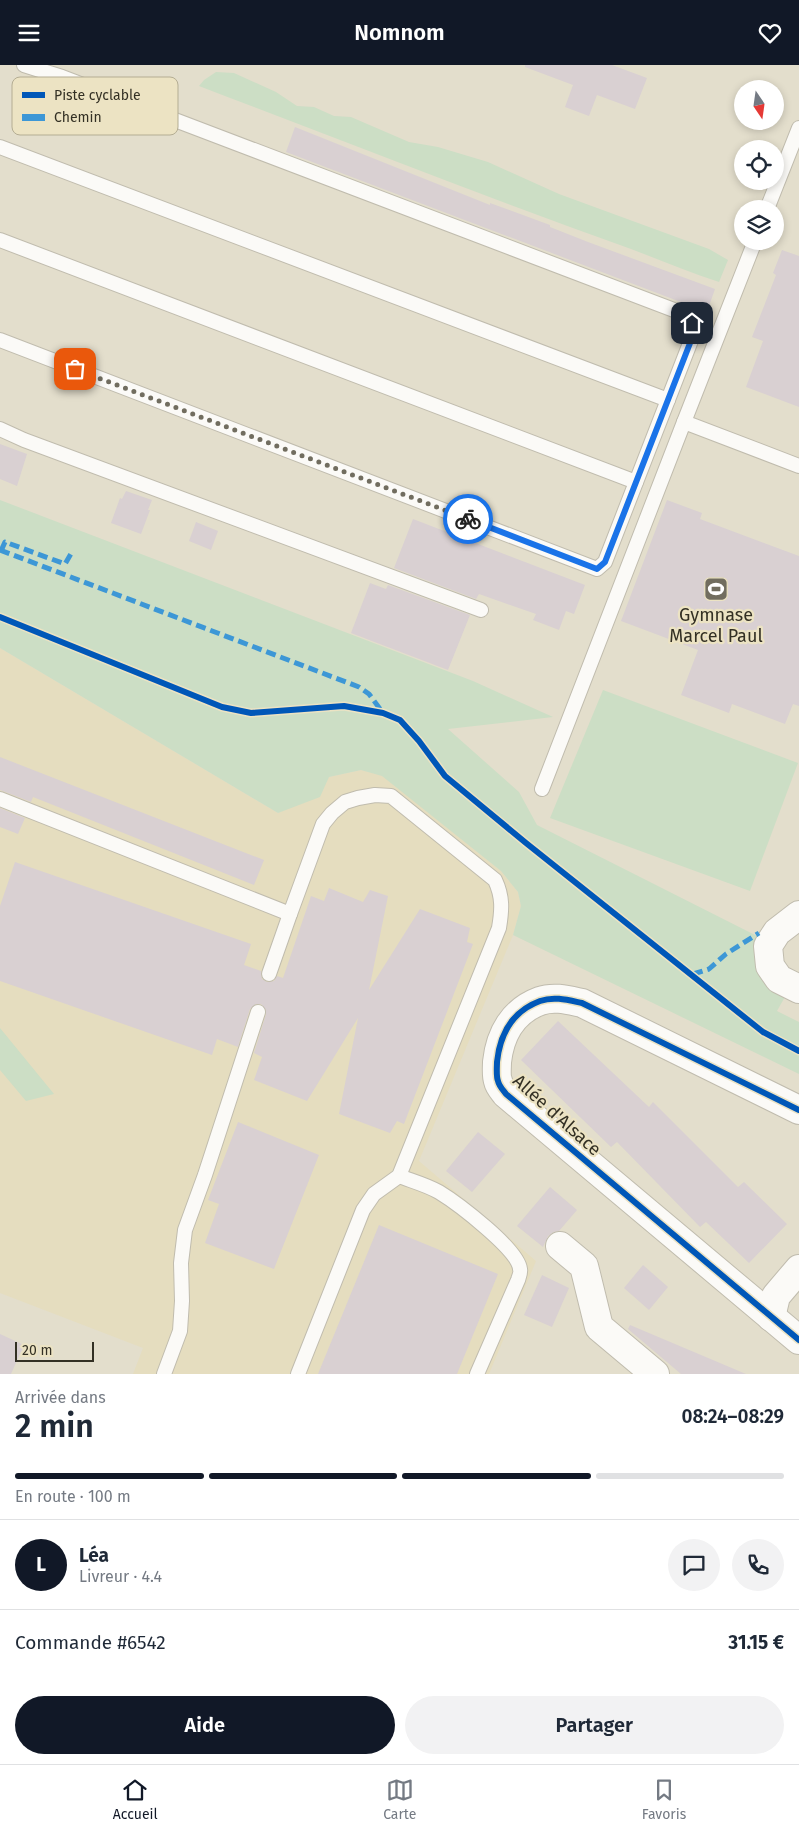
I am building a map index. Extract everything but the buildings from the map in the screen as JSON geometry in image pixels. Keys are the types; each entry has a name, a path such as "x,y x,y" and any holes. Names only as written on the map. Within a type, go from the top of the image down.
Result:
{"street":[{"path":"799,915 778,931 768,946 770,965 779,979 799,989"},
{"name":"Allée d'Alsace","path":"799,1110 582,1003 560,998 540,1001 512,1020 503,1034 498,1051 497,1081 506,1094 799,1340"},
{"path":"560,1246 584,1266 599,1327 655,1374"},
{"path":"771,1317 776,1296 799,1269"}],"lane":[{"path":"24,65 42,68 66,77"},
{"path":"0,340 597,569 605,562 692,338 692,323 687,315 178,120"},
{"path":"771,200 799,128"},
{"path":"0,147 668,400"},
{"path":"0,240 636,482"},
{"path":"542,789 751,250"},
{"path":"684,422 799,466"},
{"path":"0,429 24,441 481,611"},
{"path":"269,974 323,824 345,802 375,795 391,796 495,880 500,892 502,908 500,928 400,1176 374,1194 363,1210 298,1374"},
{"path":"0,799 290,914"},
{"path":"164,1374 180,1331 182,1301 181,1263 185,1230 258,1012"},
{"path":"400,1176 438,1191 471,1215 506,1247 516,1259 521,1269 477,1374"}],"shaded area":[{"path":"0,648 278,813 329,777 361,770 382,775 501,871 518,892 521,906 513,935 419,1161 536,1261 489,1374 133,1374 143,1348 0,1293"}],"green space":[{"path":"216,72 234,73 276,92 297,106 314,107 334,116 351,117 409,142 438,147 488,162 559,194 709,249 728,260 719,282 697,274 199,86"},
{"path":"0,500 473,681 553,717 448,729 519,792 537,825 757,936 763,968 786,995 777,1011 799,1022 799,1074 513,935 521,906 518,892 501,871 382,776 361,770 329,777 320,797 278,813 0,648"},
{"path":"603,690 798,763 750,891 550,818"},
{"path":"0,1028 54,1094 26,1101 0,1070"}],"marked path":[{"path":"1,551 5,542 65,564 72,552"},
{"path":"0,550 359,687 369,694 383,713"},
{"path":"693,974 709,969 726,954 759,933"}],"cycle path":[{"path":"0,617 222,707 251,713 344,706 383,713 400,720 419,741 445,776 763,1032 799,1051"},
{"path":"799,1110 582,1003 572,1001 545,1000 531,1005 522,1011 515,1017 505,1033 497,1062 497,1079 506,1094 799,1340"}],"way so far":[{"path":"75,369 468,519"}],"place":[{"name":"Gymnase Marcel Paul","path":"716,589"}],"route":[{"path":"468,519 597,569 605,562 692,338 692,323"}]}
